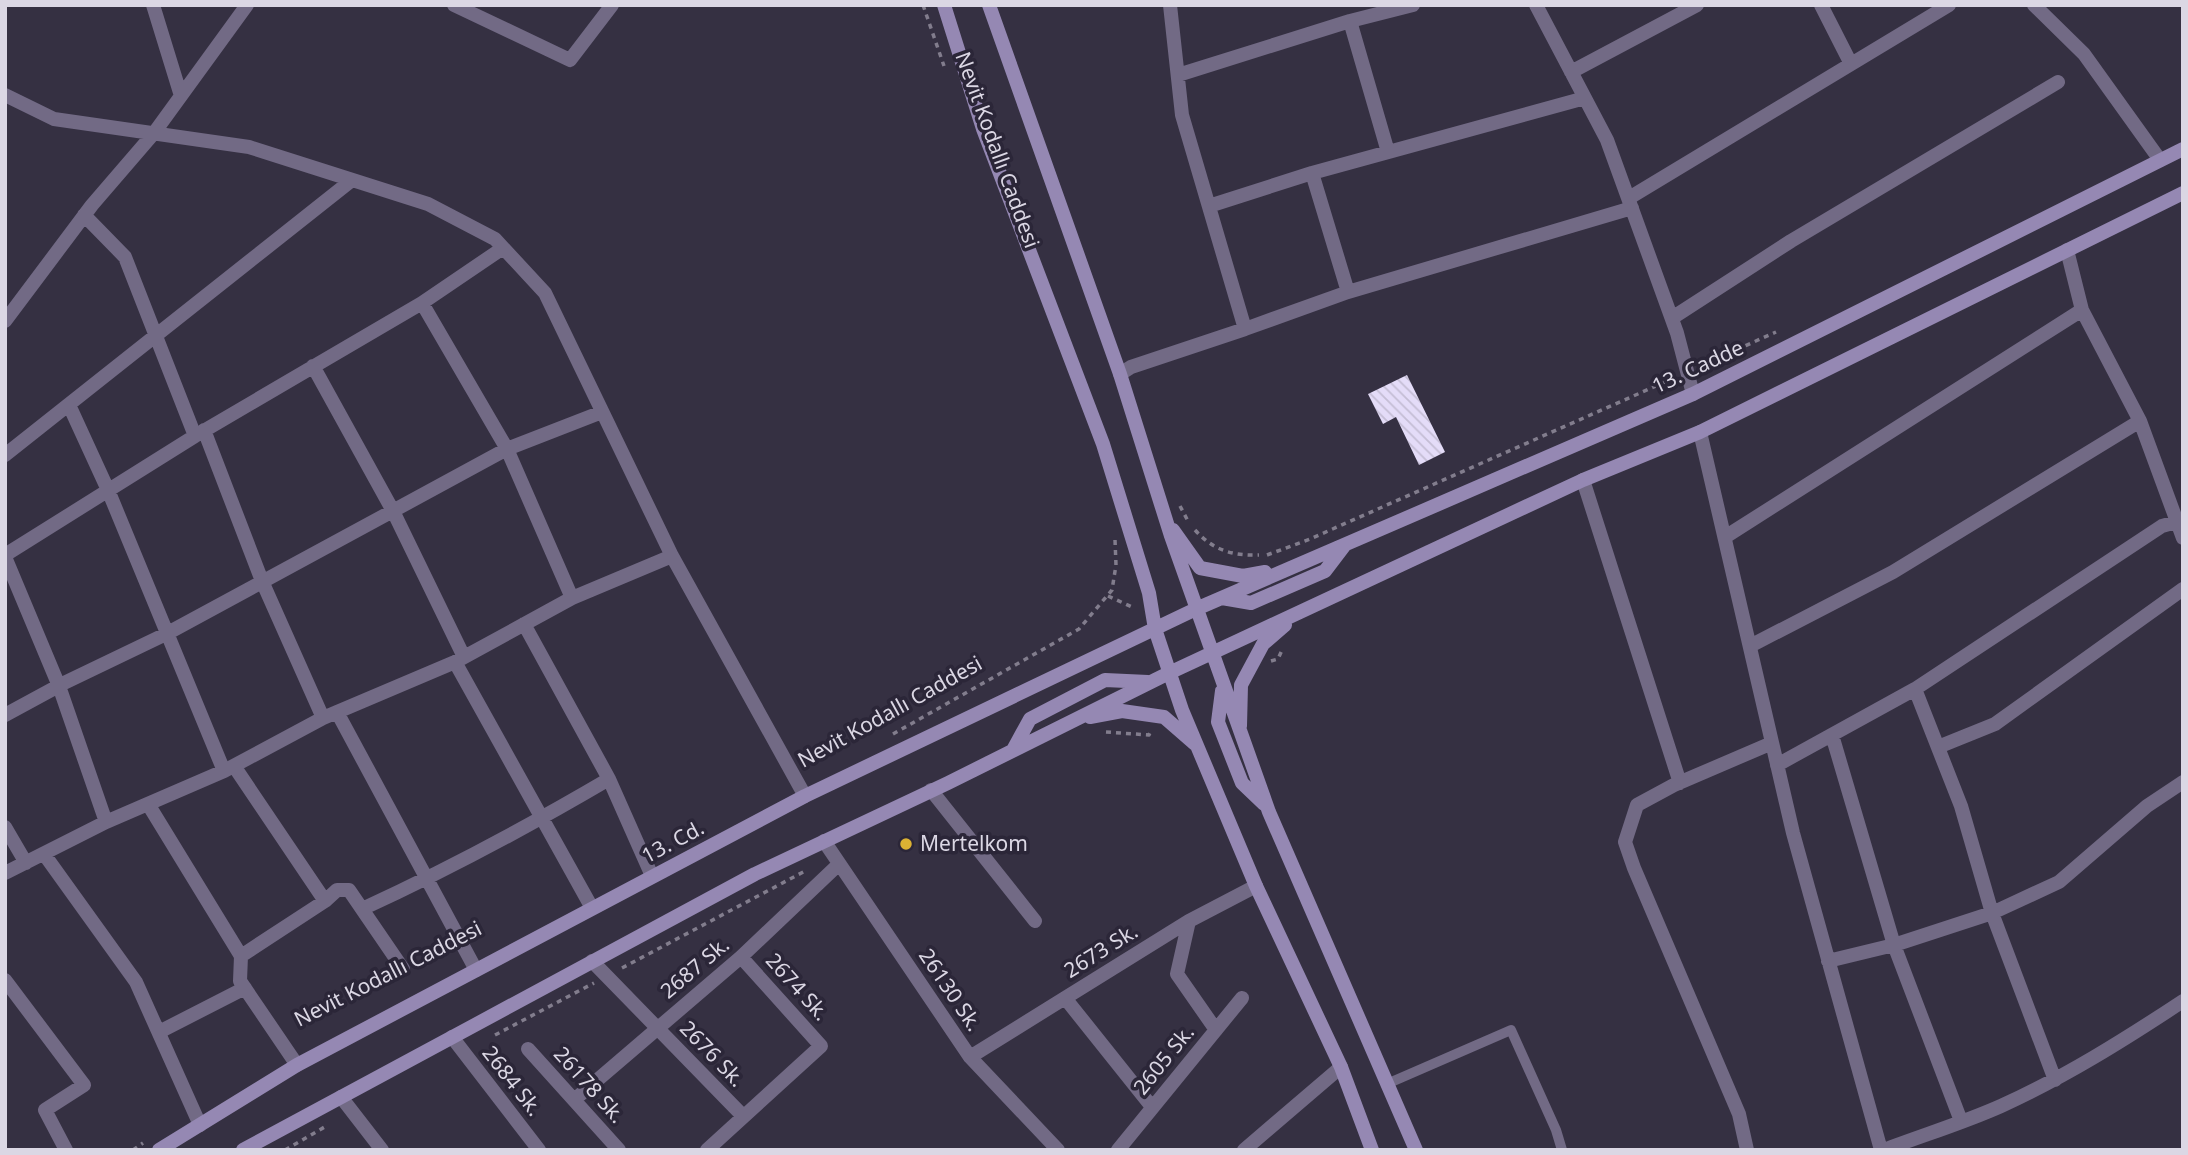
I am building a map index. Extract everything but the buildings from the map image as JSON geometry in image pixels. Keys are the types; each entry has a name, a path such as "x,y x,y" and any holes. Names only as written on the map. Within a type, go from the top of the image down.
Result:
{"main road":[{"name":"Nevit Kodallı Caddesi","path":"944,5 983,129 1103,444 1149,593 1155,629 1168,673 1256,886 1341,1067 1372,1150"},
{"name":"Nevit Kodallı Caddesi","path":"989,5 1120,374 1165,518 1267,807 1416,1150"},
{"name":"13. Cadde","path":"1221,598 1693,394 2183,149"},
{"path":"243,1150 755,874 1168,673 1583,480 1700,432 2183,192"},
{"path":"1165,518 1200,568 1243,576 1290,568"},
{"path":"1221,598 1251,603 1325,571 1346,544"},
{"name":"13. Cd.","path":"156,1143 200,1125 297,1065 805,796 1221,598"},
{"path":"1240,734 1241,685 1263,644 1302,612"},
{"path":"1013,750 1030,719 1105,680 1150,682"},
{"path":"1223,685 1218,722 1242,783 1267,807"},
{"path":"1071,721 1122,711 1164,717 1197,747"}],"street":[{"path":"153,5 181,96"},
{"path":"5,321 85,215 154,133 247,5"},
{"path":"454,5 570,60 611,5"},
{"path":"1170,5 1182,115 1245,329"},
{"path":"1178,75 1350,21 1413,5"},
{"path":"1536,5 1608,140 1672,318 1693,394"},
{"path":"1571,72 1697,5"},
{"path":"1821,5 1851,64"},
{"path":"1120,374 1131,367 1348,292 1630,203 1949,5"},
{"path":"2034,5 2084,54 2160,160"},
{"path":"1350,21 1388,152"},
{"path":"1672,318 1791,241 2058,82"},
{"path":"5,96 54,119 249,147 428,204 495,239 545,293 672,556 805,796"},
{"path":"1209,206 1312,173 1585,98"},
{"path":"1312,173 1348,292"},
{"path":"5,455 352,180"},
{"path":"85,215 125,257 156,336 323,718"},
{"path":"106,822 59,686 5,556 200,433 422,303 503,248"},
{"path":"2067,250 2082,310 2140,421 2179,521 2183,538"},
{"path":"422,303 507,449 572,597"},
{"path":"1725,537 2082,310"},
{"path":"313,366 393,511 460,659 541,819 592,908"},
{"path":"69,405 108,490 166,634 229,768 325,901"},
{"path":"5,715 166,634 507,449 602,412"},
{"path":"1750,646 1893,572 2140,421"},
{"path":"1700,432 1793,833 1883,1150 1998,1108 2055,1080 2183,1001"},
{"path":"1583,480 1680,783"},
{"path":"1777,765 1915,689 2162,526 2179,521"},
{"path":"5,873 106,822 229,768 323,718 460,659 572,597 672,556"},
{"path":"1938,747 1994,724 2183,589"},
{"path":"524,624 609,779 652,876"},
{"path":"1915,689 1961,806 1992,913 2055,1080"},
{"path":"337,712 476,970"},
{"path":"1832,735 1894,945 1961,1121"},
{"path":"1747,1150 1739,1114 1625,842 1637,805 1772,743"},
{"path":"362,909 428,879 541,819 609,779"},
{"path":"1828,961 1894,945 1992,913 2059,882 2147,806 2183,782"},
{"path":"931,790 1035,921"},
{"path":"148,804 241,956 240,981 297,1065"},
{"path":"5,827 26,863"},
{"name":"26130 Sk.","path":"824,841 970,1057 1058,1150"},
{"path":"44,854 136,982 200,1125"},
{"name":"2687 Sk.","path":"573,1100 741,957 836,860"},
{"name":"2673 Sk.","path":"970,1057 1189,921 1256,886"},
{"path":"241,956 325,901 337,890 349,890 403,968"},
{"path":"1189,921 1177,974 1216,1030"},
{"name":"2674 Sk.","path":"741,957 821,1046 743,1116"},
{"name":"2676 Sk.","path":"592,961 743,1116"},
{"path":"5,979 84,1085 45,1110 66,1150"},
{"path":"159,1032 244,988"},
{"path":"1065,998 1153,1107"},
{"name":"2605 Sk.","path":"1118,1150 1242,998"},
{"name":"2684 Sk.","path":"452,1037 539,1150"},
{"name":"26178 Sk.","path":"528,1049 619,1150"},
{"path":"1244,1150 1341,1067"},
{"path":"341,1097 382,1150"},
{"path":"707,1150 743,1116"}],"lane":[{"path":"1388,1083 1510,1030 1556,1130 1562,1150"}],"path":[{"name":"Nevit Kodallı Caddesi","path":"923,5 945,69"},
{"name":"13. Cadde","path":"1245,555 1266,555 1310,539 1783,329"},
{"name":"Nevit Kodallı Caddesi","path":"884,739 1079,629 1112,590 1116,565 1114,531"},
{"path":"1108,596 1132,607"},
{"path":"1100,732 1149,735"},
{"path":"463,1052 836,860"},
{"path":"285,1150 352,1111"},
{"path":"133,1150 156,1143"}],"place":[{"name":"Mertelkom","path":"906,844"}]}
